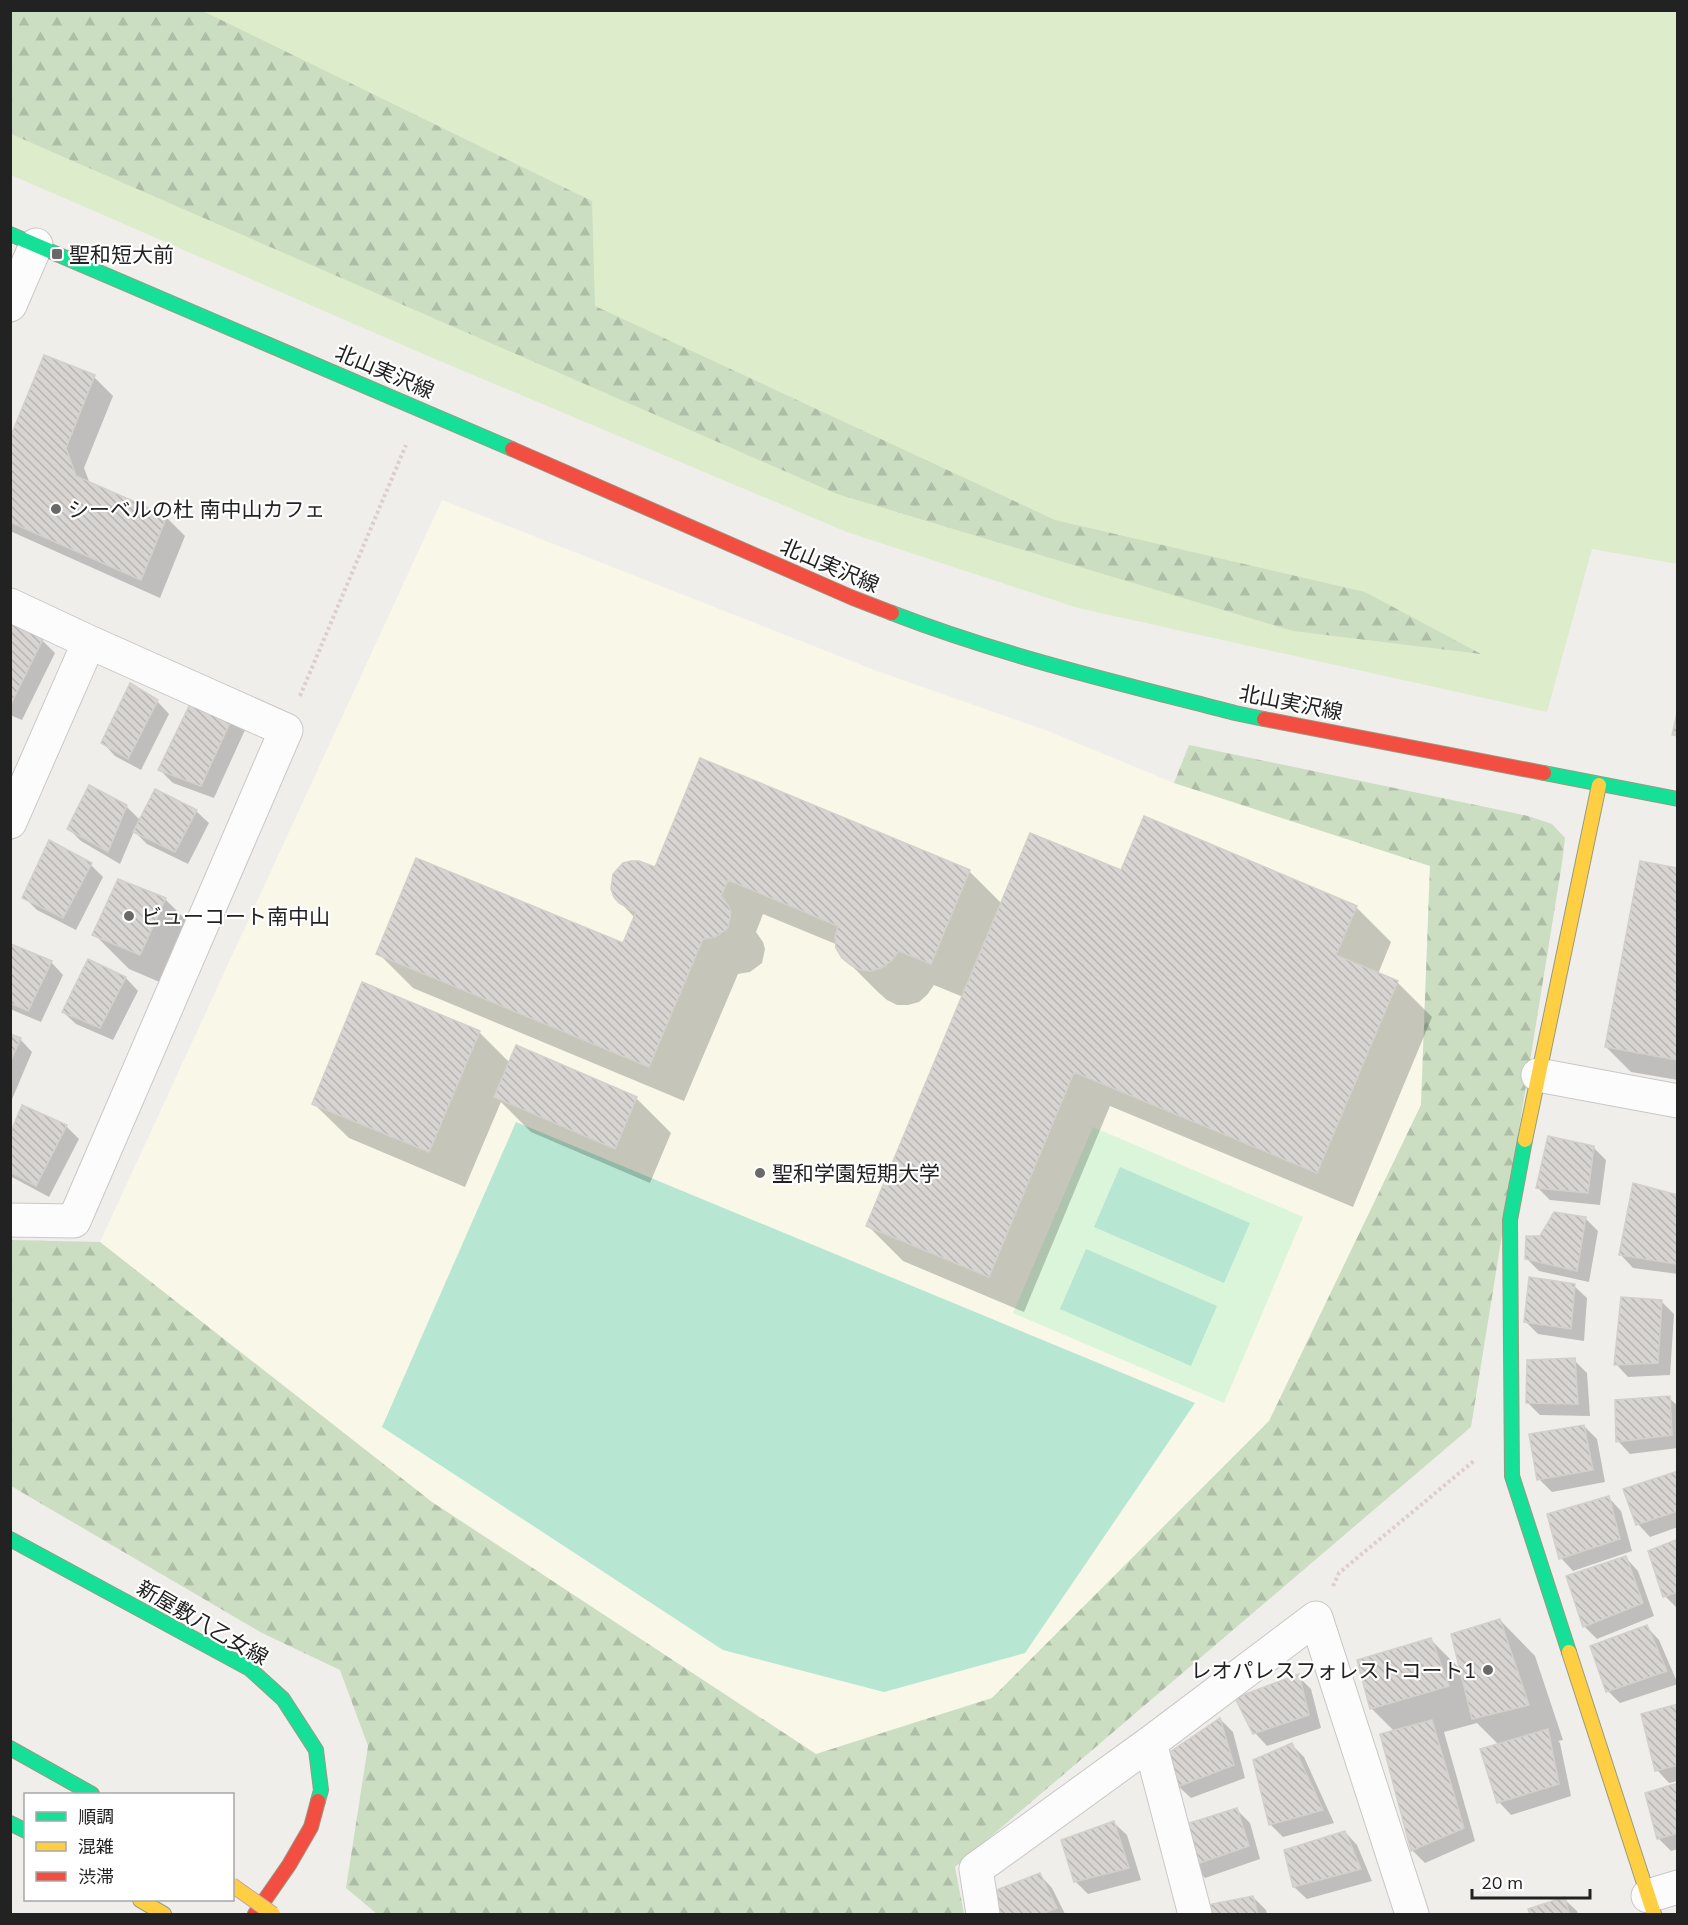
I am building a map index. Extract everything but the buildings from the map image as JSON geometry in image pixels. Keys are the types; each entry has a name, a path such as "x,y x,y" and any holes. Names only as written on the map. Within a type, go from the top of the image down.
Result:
{"main road":[{"name":"北山実沢線","path":"23,240 438,417 853,598 931,628 1040,663 1236,713 1677,799"},
{"path":"1599,785 1510,1220 1512,1476 1660,1899"},
{"name":"新屋敷八乙女線","path":"10,1539 250,1669 283,1699 316,1750 321,1790 311,1827 290,1865 255,1914"},
{"path":"10,1748 90,1793"},
{"path":"10,1823 24,1830"},
{"path":"234,1887 273,1914"},
{"path":"143,1901 163,1914"}],"street":[{"path":"10,305 23,240"},
{"path":"10,605 286,730 74,1221 10,1220"},
{"path":"10,822 89,642"},
{"path":"1538,1075 1677,1101"},
{"path":"983,1914 976,1869 1150,1743 1316,1618 1412,1914"},
{"path":"1150,1743 1195,1914"}],"path":[{"path":"286,730 406,445"},
{"path":"1316,1618 1339,1573 1512,1428"}],"shaded area":[{"name":"聖和学園短期大学","path":"442,500 877,671 1048,731 1174,783 1430,865 1421,1105 1269,1421 992,1698 816,1754 432,1502 100,1242"}],"green space":[{"path":"11,10 203,11 592,201 595,306 1055,520 1365,592 1481,654 1293,631 837,494 11,134"},
{"path":"11,11 1677,11 1677,564 1592,549 1547,712 1078,608 847,532 428,356 11,175"},
{"path":"1189,745 1528,816 1552,824 1565,838 1471,1427 955,1867 964,1914 377,1914 346,1888 368,1746 340,1670 262,1633 11,1486 11,1240 100,1242 432,1502 816,1754 992,1698 1269,1421 1421,1105 1430,866 1174,783"},
{"path":"516,1122 1195,1403 1025,1653 884,1692 723,1650 382,1427"},
{"path":"1093,1127 1303,1217 1224,1403 1013,1313"},
{"path":"1120,1167 1250,1223 1224,1283 1094,1227"},
{"path":"1086,1249 1217,1306 1191,1366 1060,1309"}],"traffic: fast":[{"path":"10,234 512,449"},
{"path":"892,613 976,643 1062,668 1264,719"},
{"path":"1544,773 1678,799"},
{"path":"1525,1140 1510,1220 1512,1476 1569,1652"},
{"path":"10,1539 250,1669 283,1699 316,1750 321,1790 318,1801"},
{"path":"10,1748 90,1793"},
{"path":"10,1823 24,1830"}],"traffic: slow":[{"path":"1525,1140 1599,785"},
{"path":"1569,1652 1654,1914"},
{"path":"234,1886 273,1914"},
{"path":"142,1901 164,1914"}],"traffic: jam":[{"path":"512,449 892,613"},
{"path":"1264,719 1544,773"},
{"path":"255,1914 289,1865 311,1827 318,1801"}],"place":[{"name":"聖和短大前","path":"57,254"},
{"name":"シーベルの杜 南中山カフェ","path":"56,509"},
{"name":"ビューコート南中山","path":"129,916"},
{"name":"聖和学園短期大学","path":"760,1173"},
{"name":"レオパレスフォレストコート1","path":"1488,1670"}]}
